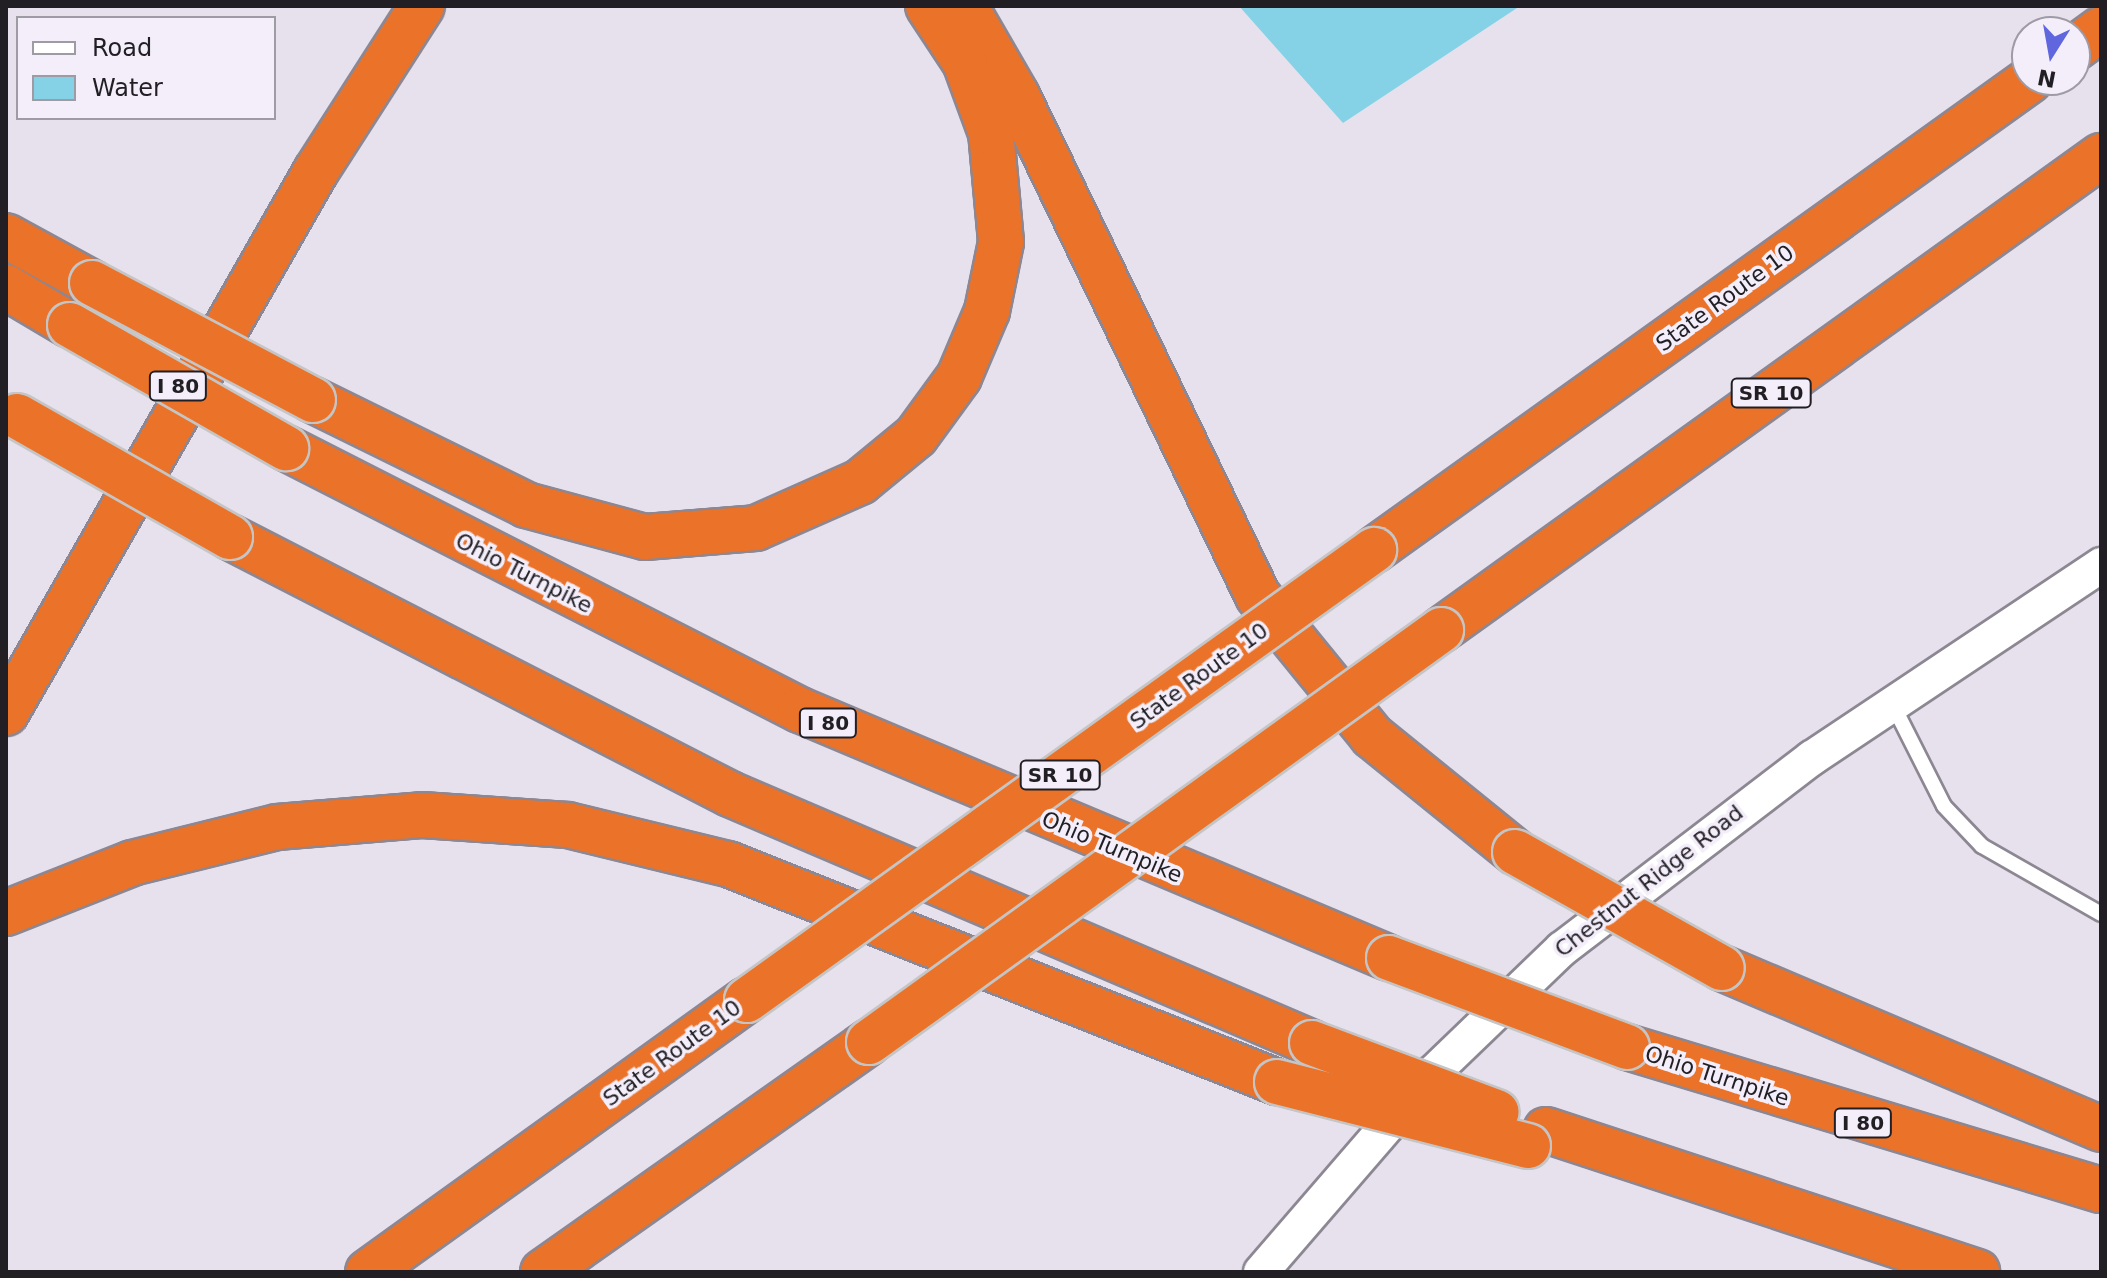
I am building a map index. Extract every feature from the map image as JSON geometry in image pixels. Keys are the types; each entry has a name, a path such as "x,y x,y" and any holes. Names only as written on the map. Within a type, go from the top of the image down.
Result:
{"highway":[{"path":"6,665 386,6"},
{"path":"6,713 316,171 422,6"},
{"path":"6,236 313,400 526,505 645,537 756,528 860,482 916,436 959,377 987,311 1001,242 1000,173 987,121 965,62 928,6"},
{"path":"965,6 1017,96 1258,596 1310,668 1382,746 1515,852 1722,968 2101,1129"},
{"name":"State Route 10","path":"368,1272 2011,94"},
{"name":"SR 10","path":"543,1272 869,1042 2101,156"},
{"name":"Ohio Turnpike","path":"6,287 286,448 800,710 1389,958 1627,1047 2101,1190"},
{"path":"12,413 230,537 730,794 1537,1138"},
{"path":"6,913 156,855 277,827 422,815 568,825 753,873 1277,1082 1537,1138 1977,1272"}],"street":[{"name":"Chestnut Ridge Road","path":"1261,1272 1433,1073 1562,949 1692,844 1892,703 2101,565"}],"lane":[{"path":"1892,703 1944,806 1982,846 2101,914"}],"water":[{"path":"1239,6 1520,6 1343,123"}]}
